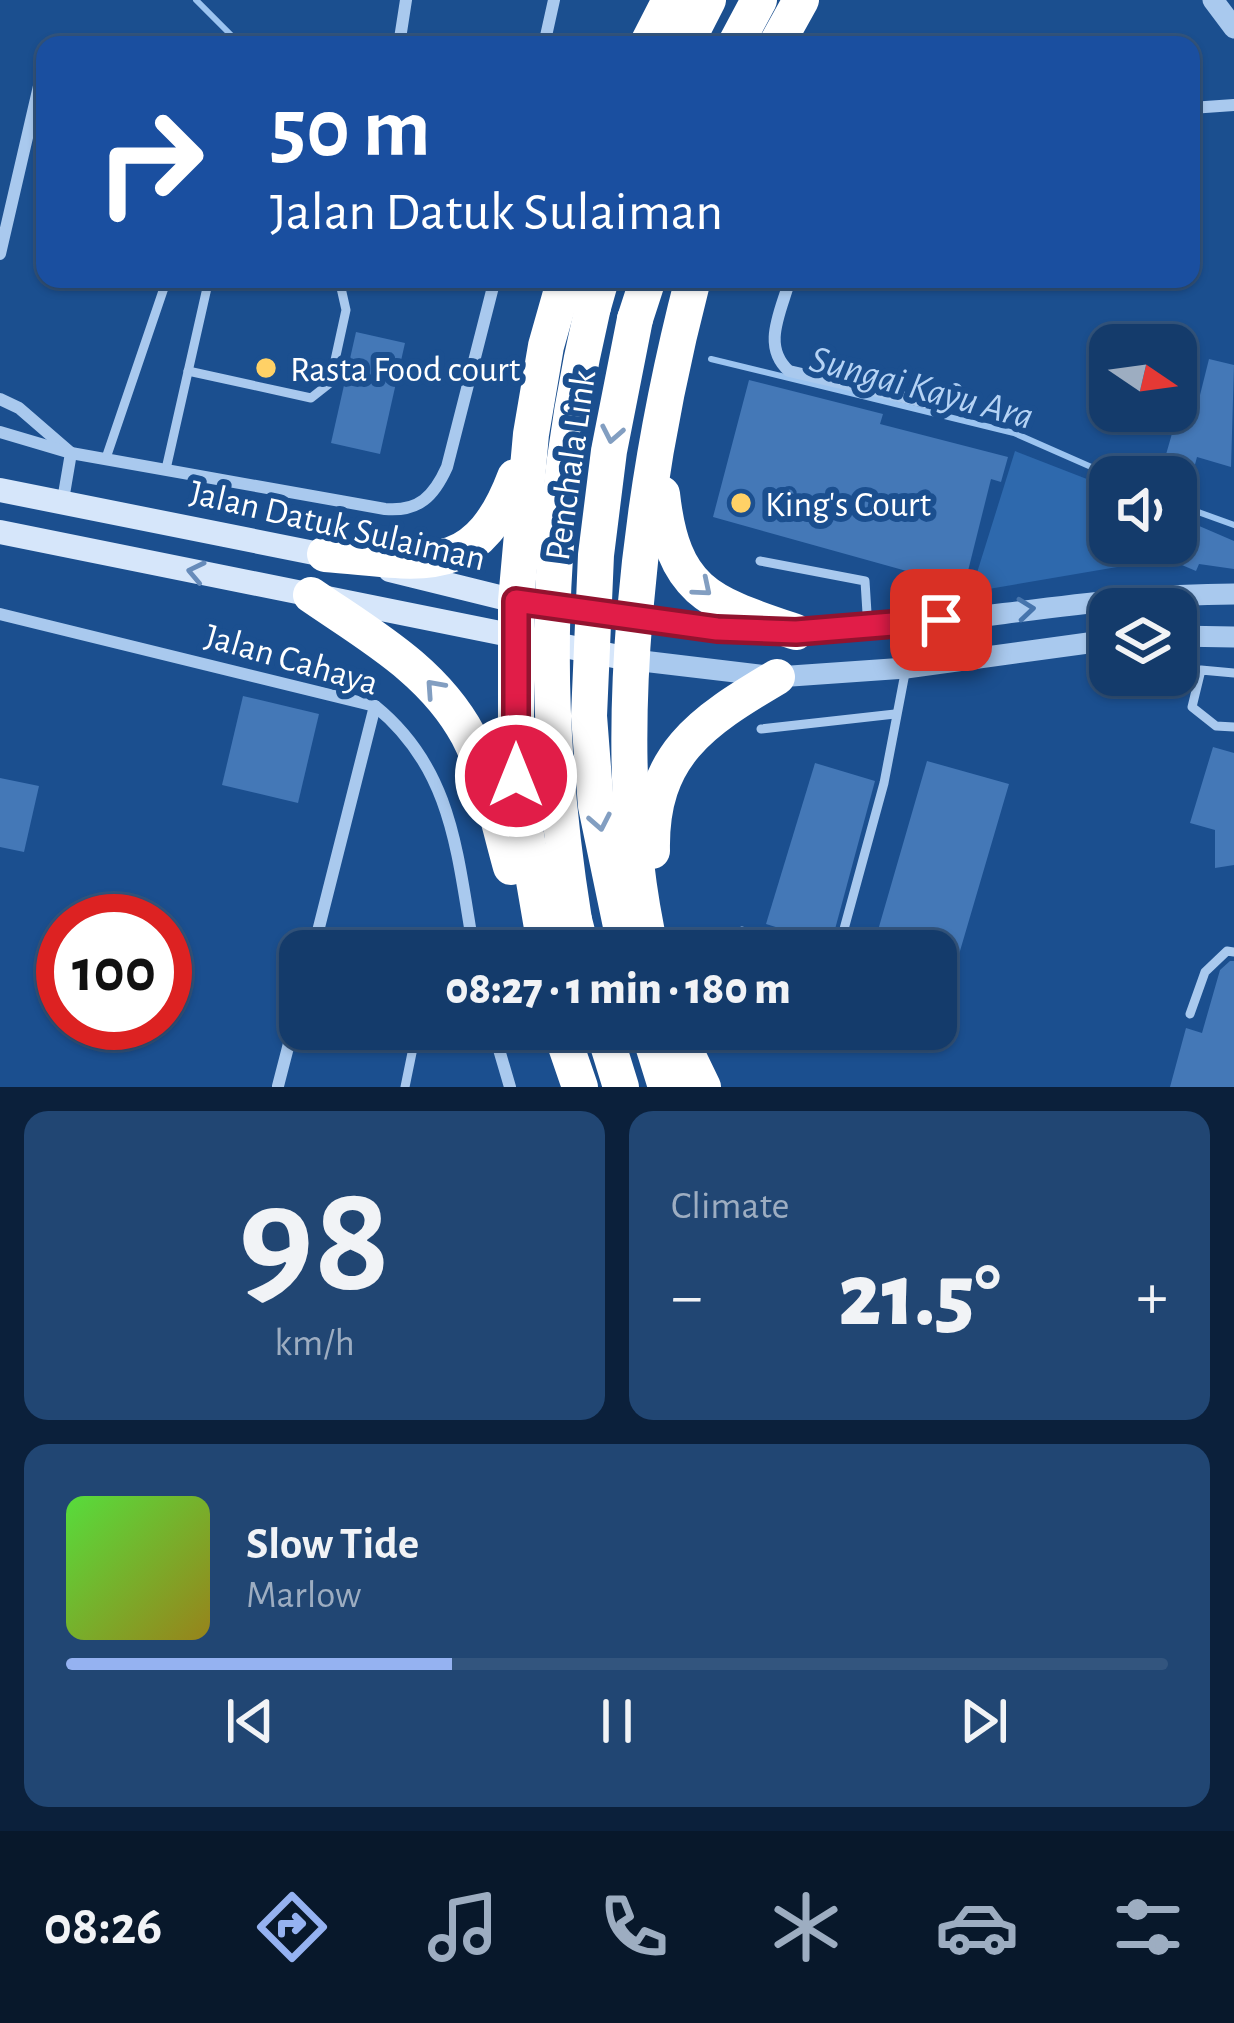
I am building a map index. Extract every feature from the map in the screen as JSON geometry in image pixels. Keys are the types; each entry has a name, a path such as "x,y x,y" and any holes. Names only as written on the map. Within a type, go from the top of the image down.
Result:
{"highway":[{"path":"652,36 670,0"},
{"path":"690,36 708,0"},
{"path":"739,36 759,0"},
{"path":"781,36 802,0"},
{"path":"542,930 516,776 516,619 531,434 546,346 562,288"},
{"name":"Penchala Link","path":"579,930 553,764 548,623 559,489 579,368 599,288"},
{"name":"Penchala Link","path":"622,930 596,806 589,716 596,555 609,451 645,288"},
{"path":"647,930 632,850 628,791 636,615 664,392 691,288"},
{"path":"325,554 428,561 471,547 502,512 531,434"},
{"path":"657,442 670,539 676,559 695,586 733,610 796,632"},
{"path":"526,487 544,541 573,567 592,572 627,555 649,514"},
{"path":"310,595 401,657 450,706 482,771 530,930"},
{"path":"668,930 652,862 651,811 660,784 689,737 777,677"},
{"path":"516,776 552,734 574,727 612,741 621,756 628,791"},
{"path":"567,1050 580,1087"},
{"path":"610,1050 621,1087"},
{"path":"655,1050 666,1087"},
{"path":"686,1050 703,1087"},
{"path":"700,1050 713,1087"}],"main road":[{"name":"Jalan Datuk Sulaiman","path":"0,490 325,554 634,660"},
{"name":"Jalan Datuk Sulaiman","path":"0,532 310,595 516,619 636,615"}],"street":[{"path":"400,36 406,0"},
{"path":"546,36 554,0"},
{"path":"1213,0 1234,28"},
{"path":"0,254 36,99"},
{"path":"1200,107 1234,105"},
{"path":"0,432 71,453 385,509 416,507 437,488 447,467 493,288"},
{"path":"788,288 772,344 776,360 790,371 934,404 956,389"},
{"path":"0,399 19,408 71,453"},
{"path":"63,500 71,453"},
{"name":"Jalan Datuk Sulaiman","path":"636,615 717,629 796,632 1169,594 1234,594"},
{"name":"Jalan Cahaya","path":"0,614 375,706 406,731 443,795 470,930"},
{"path":"1197,636 1234,637"},
{"name":"Jalan Datuk Sulaiman","path":"634,660 777,677 906,668 1089,643"},
{"path":"318,930 375,706"},
{"path":"278,1086 287,1050"},
{"path":"499,1050 510,1087"}],"lane":[{"path":"106,458 164,288"},
{"path":"166,469 207,288"},
{"path":"188,371 311,398 323,392 330,382 346,310 341,288"},
{"path":"760,561 865,581 868,628"},
{"path":"844,930 884,783 906,668"},
{"path":"1234,673 1201,670 1192,707 1216,726 1234,728"},
{"path":"761,729 895,714"},
{"path":"1190,1014 1205,972 1227,951 1234,952"},
{"path":"405,1087 413,1050"}],"shaded area":[{"path":"1015,451 1089,480 1089,564 1123,566 971,592"}],"building":[{"path":"356,332 405,343 380,454 331,443"},
{"path":"1209,359 1234,365 1231,467 1197,456 1166,456 1172,432 1197,432 1197,407"},
{"path":"749,380 883,414 880,424 1008,457 1001,482 991,479 964,587 713,517"},
{"path":"1197,525 1234,541 1234,569 1199,564 1196,571 1180,564 1197,564"},
{"path":"243,696 319,714 298,803 222,785"},
{"path":"1213,747 1234,753 1234,865 1215,868 1215,830 1190,823"},
{"path":"927,761 1009,784 957,961 957,930 878,930"},
{"path":"815,763 875,781 835,930 786,930 766,924"},
{"path":"0,778 39,786 24,852 0,847"},
{"path":"1234,961 1234,1087 1170,1087 1186,1028 1202,1033 1220,970"}],"waterway":[{"name":"Sungai Kayu Ara","path":"196,0 232,36"},
{"name":"Sungai Kayu Ara","path":"711,359 1014,433 1089,466"},
{"name":"Sungai Kayu Ara","path":"1197,512 1234,525"}],"place":[{"name":"Rasta Food court","path":"266,368"},
{"name":"King's Court","path":"741,503"}],"route":[{"path":"516,776 516,601 717,629 796,632 941,620"}]}
